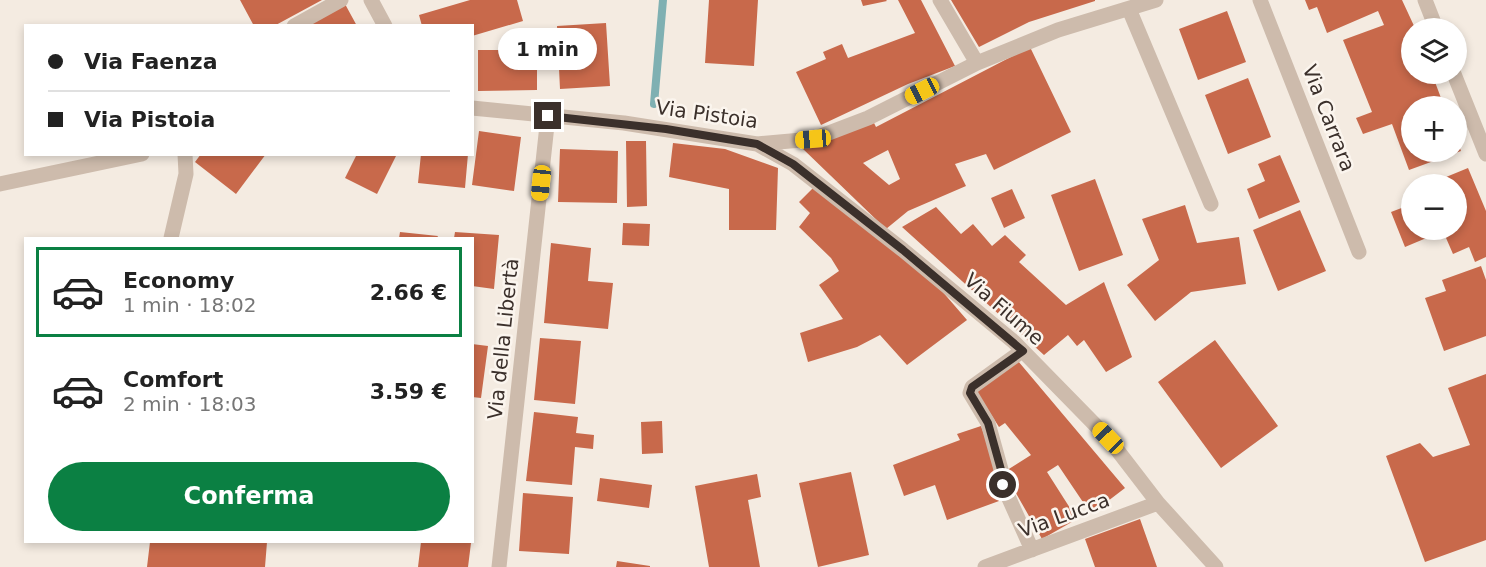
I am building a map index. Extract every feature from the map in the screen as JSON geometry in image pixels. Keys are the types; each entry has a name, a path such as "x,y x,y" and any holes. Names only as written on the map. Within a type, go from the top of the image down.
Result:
{"street":[{"path":"298,24 341,0"},
{"path":"371,0 384,24"},
{"path":"940,0 977,63"},
{"name":"Via Pistoia","path":"474,108 666,129 757,144 813,139 868,118 977,63 1058,30 1156,0"},
{"name":"Via Carrara","path":"1260,0 1359,252"},
{"path":"1425,0 1432,18"},
{"path":"1129,9 1210,204"},
{"path":"1458,84 1486,154"},
{"name":"Via della Libertà","path":"499,567 548,116"},
{"name":"Via Fiume","path":"757,144 793,164 903,250 1023,351 1108,438 1158,503 1216,567"},
{"path":"0,184 133,156"},
{"path":"171,237 186,174 185,156"},
{"path":"1023,351 972,387 970,393 988,423 1005,484 1003,485 1032,549"},
{"name":"Via Lucca","path":"985,567 1158,503"}],"building":[{"path":"240,0 322,0 278,24 253,24"},
{"path":"470,0 517,0 523,21 474,35 474,24 421,24 419,15"},
{"path":"709,0 758,0 754,66 705,63"},
{"path":"861,0 886,0 887,1 863,6"},
{"path":"898,0 921,0 955,66 908,84 821,125 796,72 826,59 823,52 842,44 848,58 915,33"},
{"path":"951,0 1095,1 1029,22 979,47"},
{"path":"1305,0 1402,0 1410,18 1401,18 1401,84 1436,84 1440,96 1401,96 1401,148 1392,124 1363,134 1356,118 1372,112 1343,40 1384,25 1378,11 1327,33 1317,7 1309,10"},
{"path":"345,4 356,24 311,24"},
{"path":"1227,11 1246,62 1198,80 1179,29"},
{"path":"606,23 610,86 560,89 557,26"},
{"path":"1030,47 1071,132 994,170 986,154 955,164 966,186 908,211 886,229 802,148 874,123 876,127","holes":["888,150 900,179 889,185 863,163"]},
{"path":"478,50 537,50 537,90 478,91"},
{"path":"1248,78 1271,137 1228,154 1205,95"},
{"path":"479,131 521,137 514,191 472,185"},
{"path":"626,141 646,141 647,206 627,207"},
{"path":"673,143 725,149 778,168 776,230 729,230 729,189 669,177"},
{"path":"560,149 618,151 617,203 558,202"},
{"path":"1280,155 1300,202 1259,219 1247,189 1265,181 1258,164"},
{"path":"200,156 264,156 236,194 195,162"},
{"path":"356,156 396,156 377,194 345,178"},
{"path":"421,156 468,156 465,188 418,183"},
{"path":"1406,162 1431,162 1409,170"},
{"path":"1468,168 1486,211 1486,257 1475,262 1469,247 1453,254 1447,240 1467,240 1467,174 1453,174"},
{"path":"1095,179 1123,255 1079,271 1051,195"},
{"path":"813,188 935,283 967,320 907,365 880,335 857,347 808,362 800,333 843,319 819,285 839,271 831,258 799,227 810,213 799,202"},
{"path":"1012,189 1025,218 1004,228 991,198"},
{"path":"1185,205 1197,243 1239,237 1246,284 1191,292 1155,321 1127,285 1159,260 1142,219"},
{"path":"936,207 961,234 973,224 992,246 1005,235 1026,255 1019,262 1066,305 1104,282 1132,357 1106,372 1084,340 1077,346 1068,335 1044,355 902,227"},
{"path":"1401,208 1401,237 1391,212"},
{"path":"1300,210 1326,271 1278,291 1253,230"},
{"path":"623,223 650,224 649,246 622,245"},
{"path":"400,232 438,236 438,237 399,237"},
{"path":"455,232 499,235 494,289 474,286 474,237 454,237"},
{"path":"1402,240 1422,240 1405,247"},
{"path":"551,243 591,248 588,281 613,283 608,329 544,323"},
{"path":"1481,266 1486,280 1486,336 1444,351 1425,298 1446,291 1442,280"},
{"path":"540,338 581,341 575,404 534,400"},
{"path":"1215,340 1278,426 1221,468 1158,382"},
{"path":"474,344 488,346 481,398 474,397"},
{"path":"1018,361 1125,488 1091,514 1058,465 1047,472 1077,519 1042,539 1004,472 1031,455 1005,423 999,427 976,391"},
{"path":"1486,374 1486,540 1425,562 1386,456 1420,443 1433,457 1470,445 1448,388"},
{"path":"534,412 578,417 576,433 594,435 593,449 575,447 572,485 526,481"},
{"path":"662,421 663,453 642,454 641,422"},
{"path":"981,426 1000,479 992,482 999,501 947,520 935,485 904,496 893,465 960,440 957,434"},
{"path":"851,472 869,555 818,567 799,483"},
{"path":"757,474 761,497 748,500 760,567 709,567 695,486"},
{"path":"600,478 652,485 649,508 597,501"},
{"path":"523,493 573,497 569,554 519,551"},
{"path":"1140,519 1157,567 1095,567 1085,539"},
{"path":"150,543 267,543 265,567 147,567"},
{"path":"421,543 471,543 468,567 418,567"},
{"path":"617,561 650,566 650,567 616,567"}],"waterway":[{"path":"654,104 663,0"}],"route":[{"path":"548,116 624,123 757,144 793,164 903,250 1023,351 972,387 970,393 988,423 1005,484 1003,485"}]}
